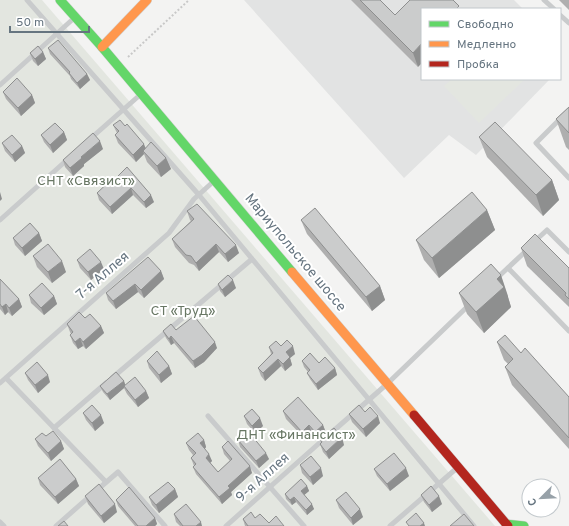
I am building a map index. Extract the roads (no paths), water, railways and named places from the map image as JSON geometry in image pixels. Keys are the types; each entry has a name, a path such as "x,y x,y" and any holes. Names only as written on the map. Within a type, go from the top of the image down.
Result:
{"main road":[{"name":"Мариупольское шоссе","path":"60,0 102,47 507,525"},
{"path":"102,47 147,0"},
{"path":"507,525 524,526"}],"lane":[{"path":"27,0 199,195 474,526"},
{"path":"544,0 553,8"},
{"path":"561,16 569,23"},
{"path":"0,85 75,17"},
{"path":"83,146 141,94"},
{"path":"569,110 536,143 569,178"},
{"path":"0,220 71,156"},
{"name":"7-я Аллея","path":"0,383 169,234 194,199 215,181"},
{"path":"491,284 547,230 569,252"},
{"path":"54,428 252,259"},
{"path":"508,268 569,331"},
{"name":"9-я Аллея","path":"226,526 387,384 473,301"},
{"path":"6,378 106,482"},
{"path":"208,416 304,526"},
{"path":"390,526 458,467"},
{"path":"56,526 118,472 165,526"},
{"path":"0,522 4,526"}],"park label":[{"name":"СНТ «Связист»","path":"86,181"},
{"name":"СТ «Труд»","path":"183,311"},
{"name":"ДНТ «Финансист»","path":"296,435"}]}
